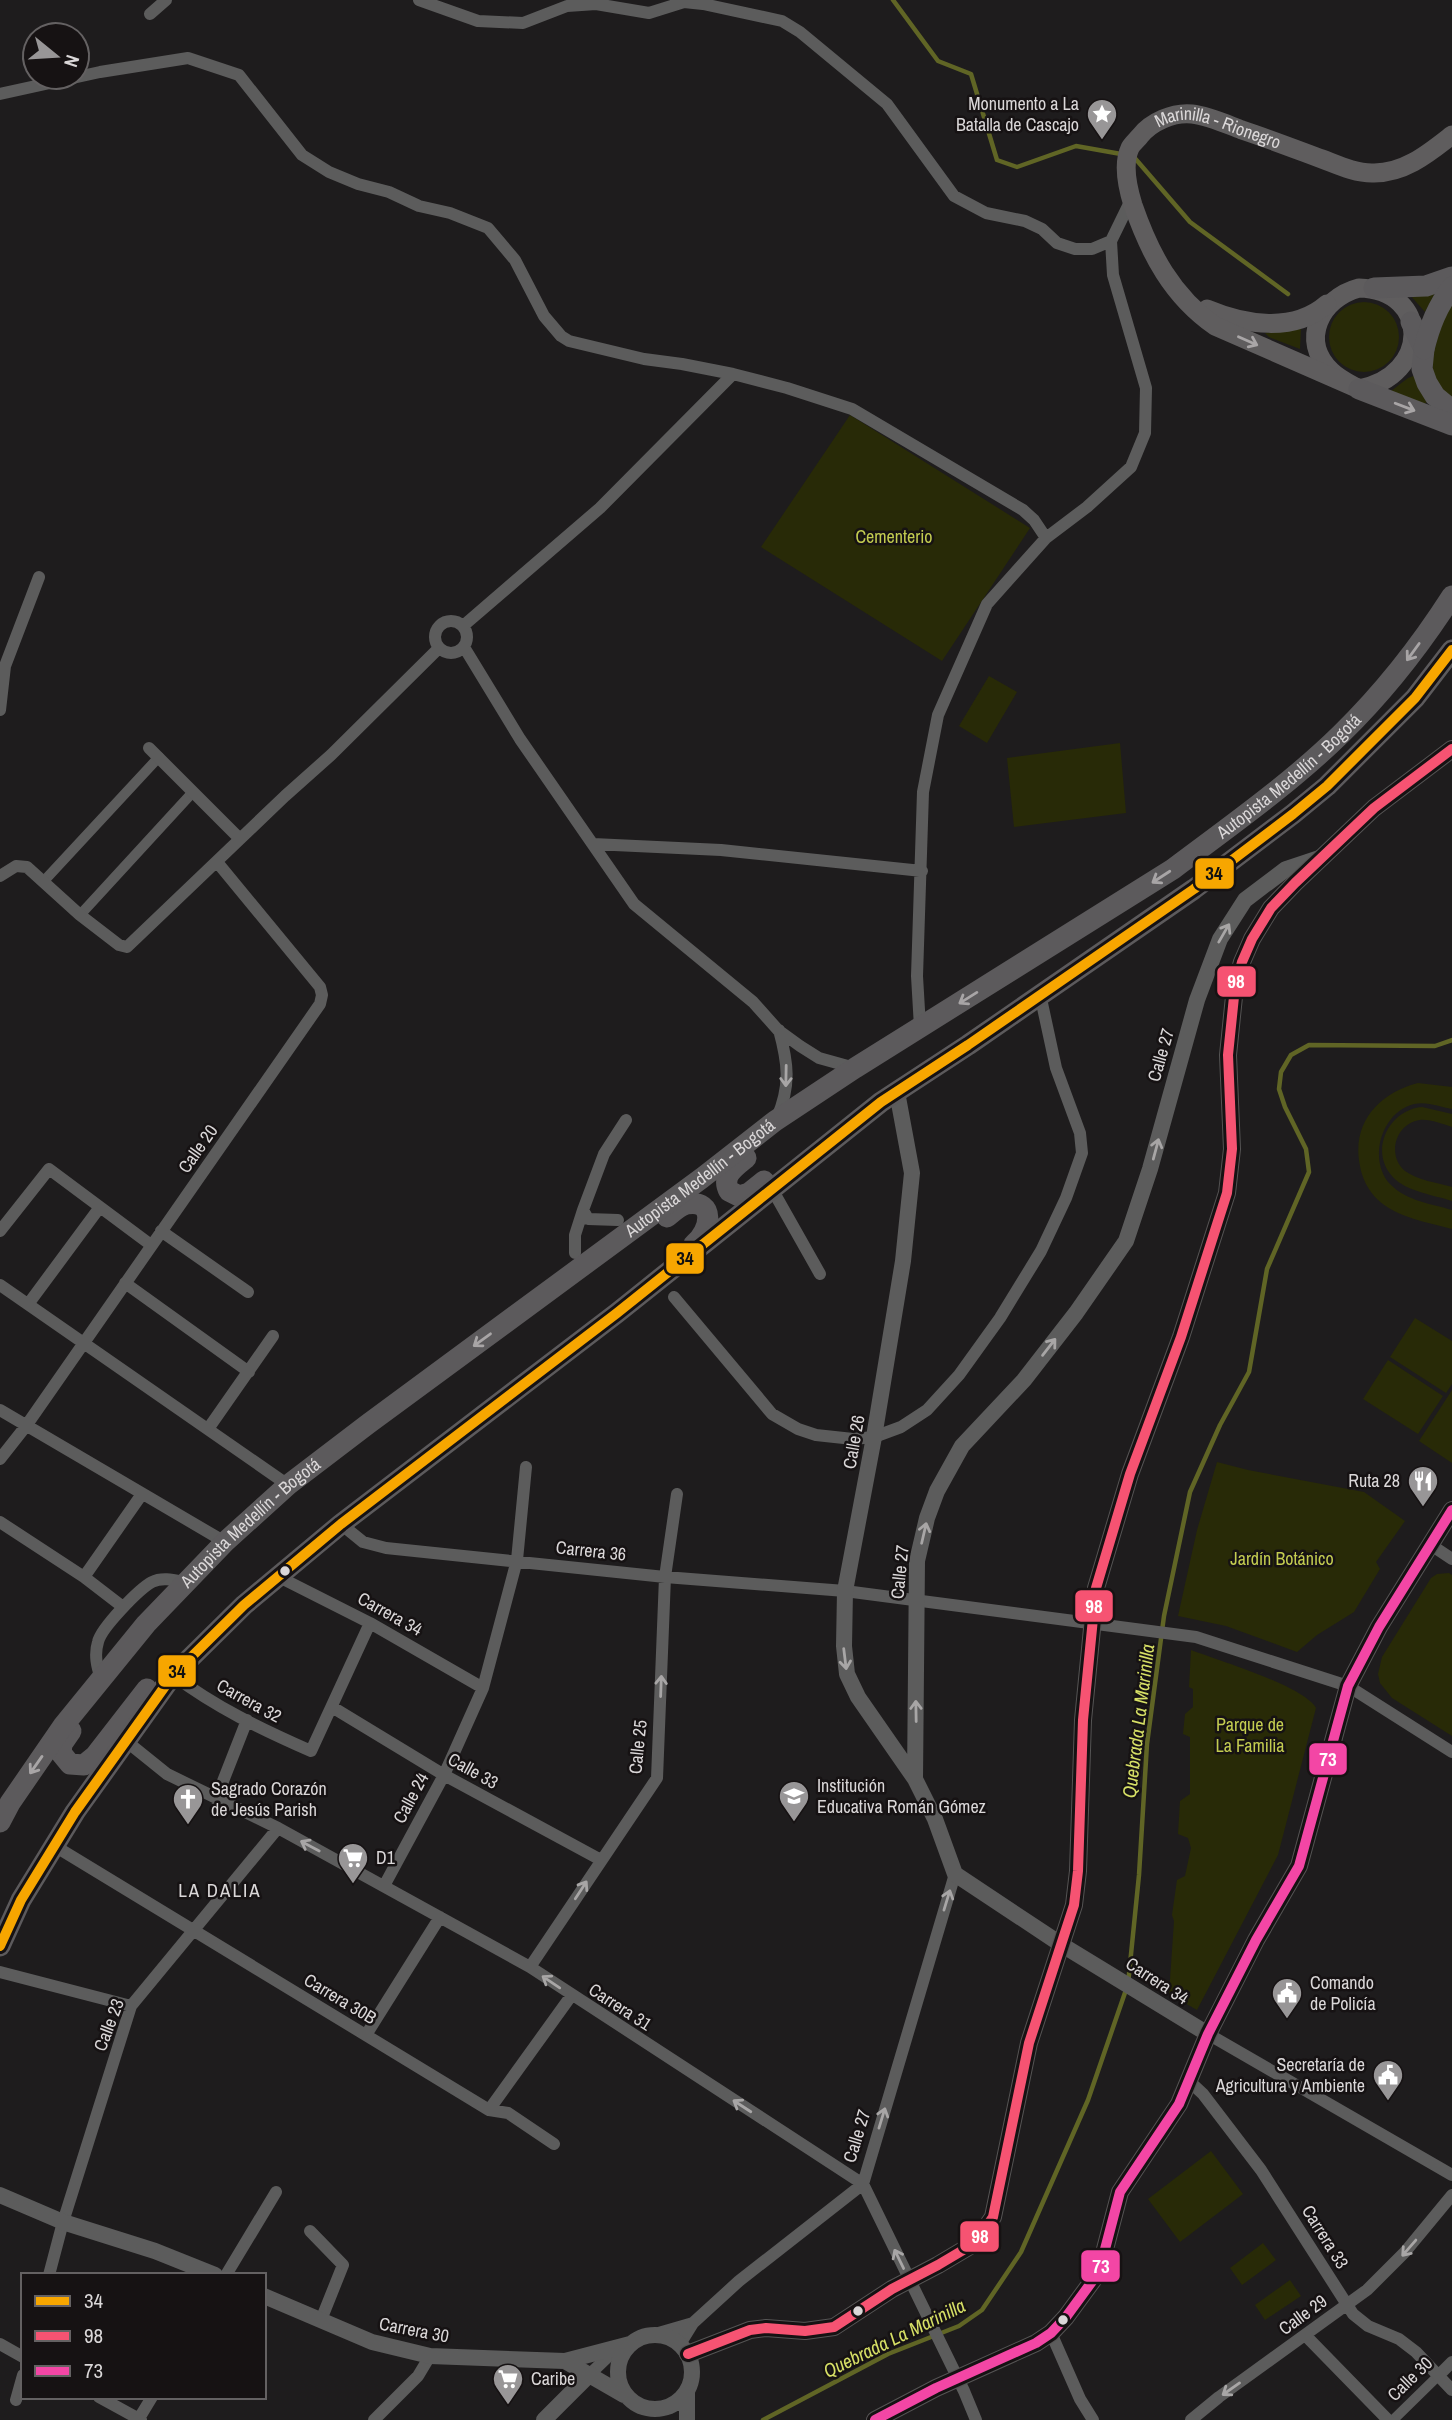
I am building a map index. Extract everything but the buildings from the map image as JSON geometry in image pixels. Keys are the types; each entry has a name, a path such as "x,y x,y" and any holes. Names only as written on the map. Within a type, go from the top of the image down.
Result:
{"highway":[{"path":"1374,288 1426,286 1452,277"},
{"path":"1452,287 1419,337 1422,369 1427,383 1435,396 1452,410"},
{"path":"1359,389 1452,425"},
{"name":"Autopista Medellín - Bogotá","path":"0,1822 10,1803 56,1737 145,1623 225,1542 288,1485 775,1121 861,1064 1173,869 1300,772 1340,735 1406,662 1452,596"},
{"name":"Autopista Medellín - Bogotá","path":"0,1947 21,1900 53,1845 173,1675 277,1576 617,1313 889,1097 1194,889 1327,786 1415,698 1452,650"},
{"path":"861,1064 855,1074 733,1169 726,1179 727,1188 733,1195 749,1193 860,1106 889,1097"},
{"path":"509,1321 540,1309 554,1300 682,1205 696,1205 704,1209 708,1214 708,1223 701,1238 637,1288 617,1313"},
{"path":"163,1606 148,1636 67,1735 61,1753 65,1760 76,1766 90,1761 162,1671 172,1664 190,1659"}],"main road":[{"name":"Marinilla - Rionegro","path":"1174,289 1153,255 1131,200 1129,157 1146,129 1168,117 1190,113 1231,125 1351,170 1372,173 1394,171 1423,158 1452,135"},
{"path":"1374,288 1387,292 1397,300 1406,310 1419,337 1403,366 1391,377 1381,383 1359,389 1215,326 1195,312 1174,289 1202,307 1227,317 1276,324 1298,321 1316,314 1346,291 1374,288"},
{"path":"1333,299 1323,312 1317,327 1317,343 1322,359 1332,372 1359,389"},
{"path":"684,2349 750,2330 766,2328 804,2331 834,2327 892,2289 975,2243 993,2217 1029,2043 1074,1905 1078,1871 1083,1720 1096,1588 1130,1474 1181,1337 1227,1193 1232,1149 1228,1055 1235,986 1252,939 1271,908 1374,808 1452,749"},
{"path":"875,2420 888,2411 1036,2343 1051,2333 1068,2315 1099,2272 1120,2192 1179,2104 1208,2034 1256,1940 1299,1866 1348,1686 1379,1627 1452,1510"}],"street":[{"path":"150,14 166,0"},
{"path":"419,0 478,21 523,23 567,6 596,4 649,13 684,2 782,21 800,32 887,104 954,196 986,213 1025,221 1042,229 1057,243 1075,249 1092,248 1111,241"},
{"path":"0,94 100,72 188,58 239,75 302,155 328,172 488,228 515,260 544,316 561,336 598,349 733,374 852,409 1023,510 1034,520 1046,538"},
{"path":"920,1027 917,976 923,792 938,715 987,604 1046,538 1087,507 1131,467 1145,433 1146,388 1114,275 1111,241 1131,200"},
{"path":"463,626 600,508 733,374"},
{"path":"0,710 5,666 39,577"},
{"path":"453,620 463,626 467,636 464,647 449,653 439,648 435,638 438,627 453,620"},
{"path":"464,647 520,739 634,904 753,1002 778,1030 819,1058 861,1064"},
{"path":"0,876 16,866 27,867 80,915 119,945 127,947 331,755 439,648"},
{"path":"43,882 154,753 240,839"},
{"path":"80,915 193,792"},
{"path":"593,844 721,850 922,871"},
{"name":"Calle 27","path":"655,2334 693,2323 739,2281 863,2184 955,1874 915,1779 915,1600 917,1561 927,1518 937,1491 962,1446 1024,1380 1076,1313 1126,1241 1150,1169 1197,1000 1220,939 1245,900 1286,869 1322,857"},
{"name":"Calle 20","path":"0,1459 26,1426 320,1004 320,987 217,862"},
{"path":"674,1297 772,1415 797,1429 816,1435 853,1439 874,1437 901,1427 927,1410 959,1375 1007,1307 1041,1251 1066,1198 1082,1153 1080,1133 1056,1068 1040,994"},
{"path":"775,1121 786,1096 787,1058 778,1030"},
{"name":"Calle 26","path":"889,1097 912,1173 903,1261 845,1591 844,1646 847,1674 858,1697 915,1779"},
{"path":"575,1253 575,1235 604,1154 626,1120"},
{"path":"0,1231 49,1169 151,1245"},
{"path":"772,1189 820,1275"},
{"path":"29,1303 100,1207"},
{"path":"583,1210 588,1219 618,1220"},
{"path":"162,1231 248,1292"},
{"path":"125,1283 249,1372"},
{"path":"0,1285 288,1485"},
{"path":"208,1429 273,1336"},
{"path":"0,1410 225,1542"},
{"name":"Calle 24","path":"384,1885 444,1775 483,1688 517,1560 526,1467"},
{"path":"84,1577 142,1494"},
{"name":"Calle 25","path":"530,1968 657,1778 665,1577 677,1494"},
{"path":"0,1522 84,1577 123,1607"},
{"name":"Carrera 36","path":"341,1524 363,1542 386,1548 665,1577 845,1591 1195,1637 1348,1686 1452,1752"},
{"path":"1430,1545 1452,1559"},
{"name":"Carrera 34","path":"277,1576 370,1623 483,1688"},
{"path":"101,1679 96,1662 98,1639 123,1607 153,1582 169,1579 184,1582"},
{"path":"332,1707 370,1623"},
{"name":"Carrera 32","path":"173,1675 191,1689 247,1720 311,1751 332,1707"},
{"name":"Calle 33","path":"332,1707 444,1775 601,1860"},
{"path":"216,1799 247,1720"},
{"name":"Carrera 31","path":"126,1741 167,1774 278,1828 530,1968 863,2184"},
{"name":"Calle 23","path":"50,2273 131,2006 278,1828"},
{"name":"Carrera 30B","path":"53,1845 489,2110 508,2113 554,2144"},
{"name":"Carrera 34","path":"955,1874 1164,2009 1452,2175"},
{"path":"366,2035 440,1917"},
{"path":"0,1972 131,2006"},
{"path":"489,2110 571,1996"},
{"name":"Carrera 33","path":"1189,2081 1203,2094 1261,2170 1353,2314 1368,2326 1399,2339 1416,2352 1452,2390"},
{"path":"863,2184 976,2420"},
{"path":"227,2273 276,2192"},
{"path":"0,2195 63,2222 155,2251 210,2273"},
{"name":"Calle 29","path":"1191,2420 1367,2290 1405,2252 1452,2195"},
{"path":"310,2231 343,2265 321,2320"},
{"name":"Carrera 30","path":"266,2297 372,2342 429,2356 565,2361 623,2346"},
{"name":"Calle 27","path":"684,2349 693,2323"},
{"path":"1051,2333 1080,2399 1093,2420"},
{"path":"544,2420 590,2374 623,2346 641,2337 655,2334 668,2336 684,2349 692,2366 692,2379 687,2391 678,2401 666,2408 651,2409"},
{"path":"1306,2336 1390,2420"},
{"path":"0,2344 21,2356"},
{"path":"623,2346 618,2369 619,2383 626,2396 637,2405 678,2420"},
{"path":"374,2420 418,2376 429,2356"},
{"name":"Carrera 30","path":"565,2361 626,2396"},
{"name":"Calle 30","path":"1390,2420 1452,2362"},
{"path":"16,2400 21,2382"},
{"path":"687,2391 687,2420"},
{"path":"102,2399 139,2420 151,2399"}],"green space":[{"path":"1436,291 1425,312 1410,295"},
{"path":"1452,300 1452,399 1436,382 1433,364 1437,341"},
{"path":"1364,302 1383,308 1393,318 1399,337 1393,356 1383,366 1364,372 1345,366 1335,356 1329,337 1335,318 1345,308"},
{"path":"1301,328 1300,349 1265,333"},
{"path":"1416,375 1427,402 1424,404 1391,391"},
{"name":"Cementerio","path":"850,415 1030,528 942,661 761,547"},
{"path":"989,676 1017,692 987,743 959,726"},
{"path":"1120,743 1126,813 1014,827 1007,758"},
{"path":"1418,1083 1452,1087 1452,1109 1424,1103 1403,1109 1393,1117 1381,1138 1380,1163 1391,1185 1404,1195 1452,1210 1452,1229 1394,1211 1371,1192 1361,1170 1358,1150 1360,1136 1371,1112 1391,1094"},
{"path":"1422,1107 1452,1114 1452,1127 1428,1120 1412,1122 1405,1127 1396,1141 1396,1157 1399,1164 1410,1174 1452,1187 1452,1201 1402,1184 1387,1170 1383,1158 1382,1147 1391,1125 1399,1116"},
{"path":"1415,1318 1452,1341 1452,1384 1446,1393 1390,1357"},
{"path":"1388,1360 1443,1396 1418,1434 1363,1399"},
{"path":"1452,1390 1452,1463 1419,1441"},
{"name":"Jardín Botánico","path":"1217,1462 1364,1492 1405,1521 1376,1562 1380,1569 1354,1612 1317,1635 1297,1652 1226,1626 1178,1616 1197,1530"},
{"path":"1437,1574 1452,1575 1452,1736 1392,1698 1380,1683 1378,1674 1382,1657 1431,1578"},
{"name":"Parque de La Familia","path":"1191,1650 1278,1683 1295,1691 1316,1708 1278,1855 1197,2010 1169,1994 1174,1921 1172,1915 1177,1880 1185,1876 1191,1848 1188,1838 1178,1834 1180,1801 1190,1794 1190,1737 1183,1734 1185,1714 1193,1707 1193,1689 1189,1687"},
{"path":"1211,2151 1243,2194 1180,2242 1148,2199"},
{"path":"1263,2243 1276,2260 1242,2285 1230,2268"},
{"path":"1290,2280 1301,2296 1265,2320 1255,2305"}],"waterway":[{"path":"893,0 938,61 971,74 997,160 1017,167 1076,146 1121,154"},
{"path":"1133,156 1190,222 1288,294"},
{"name":"Quebrada La Marinilla","path":"763,2420 888,2354 959,2326 982,2310 1021,2252 1088,2100 1128,1984 1139,1875 1147,1744 1164,1616 1190,1492 1220,1425 1249,1372 1267,1269 1309,1172 1306,1149 1279,1089 1281,1072 1291,1055 1309,1045 1435,1046 1452,1040"}],"transit line":[{"name":"34","path":"0,1946 21,1900 75,1812 173,1675 244,1605 341,1524 617,1313 881,1102 1194,889 1293,814 1327,786 1415,698 1452,650"},
{"name":"98","path":"688,2354 750,2330 766,2328 805,2331 834,2327 892,2289 975,2243 993,2217 1029,2043 1074,1905 1078,1871 1083,1720 1096,1588 1130,1474 1181,1337 1227,1193 1232,1149 1228,1055 1235,987 1242,962 1271,908 1295,883 1374,808 1452,749"},
{"name":"73","path":"875,2420 936,2388 1036,2343 1051,2333 1066,2317 1099,2272 1120,2192 1179,2104 1208,2034 1256,1940 1299,1866 1348,1686 1379,1627 1452,1510"}],"place":[{"name":"Monumento a La Batalla de Cascajo","path":"1102,141"},
{"name":"Ruta 28","path":"1423,1508"},
{"name":"Institución Educativa Román Gómez","path":"794,1823"},
{"name":"Sagrado Corazón de Jesús Parish","path":"188,1826"},
{"name":"D1","path":"353,1885"},
{"name":"Comando de Policía","path":"1287,2020"},
{"name":"Secretaría de Agricultura y Ambiente","path":"1388,2102"},
{"name":"Caribe","path":"508,2406"}],"district":[{"name":"LA DALIA","path":"220,1890"}]}
